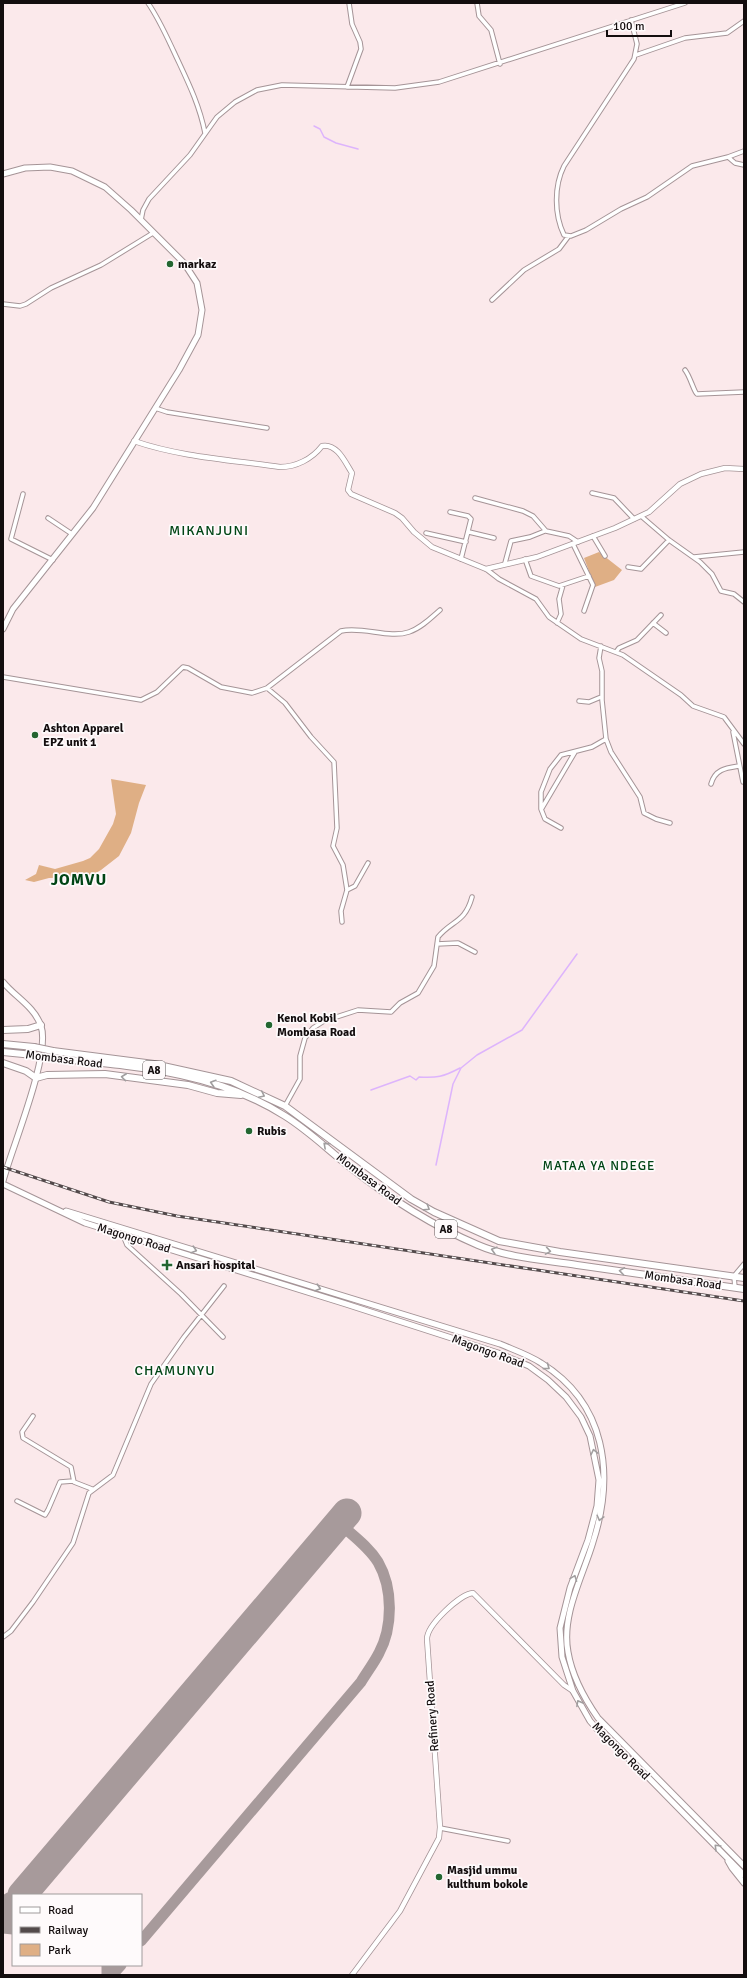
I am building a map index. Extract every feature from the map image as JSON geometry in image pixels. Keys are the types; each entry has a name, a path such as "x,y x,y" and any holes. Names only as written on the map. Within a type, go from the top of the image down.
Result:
{"highway":[{"path":"3,1030 28,1029 40,1025"},
{"name":"Mombasa Road","path":"3,1044 122,1063 185,1071 231,1081 285,1106 411,1199 445,1218 499,1241 560,1252 744,1278"},
{"name":"Mombasa Road","path":"3,1052 122,1063 202,1080 230,1088 285,1116 321,1141 349,1166 381,1190 412,1211 480,1246 531,1258 744,1289"},
{"path":"3,1063 26,1071 36,1078 47,1075 105,1074 188,1085 217,1093 245,1095"}],"main road":[{"path":"3,174 30,167 50,167 72,171 98,183 109,191 184,263 193,275 199,289 202,310 196,339 179,370 96,504 13,609 3,629"},
{"path":"3,982 28,1006 40,1025"},
{"name":"Magongo Road","path":"40,1025 44,1041 36,1078 3,1182 85,1223 498,1353 530,1366 566,1397 580,1417 590,1436 599,1480 597,1506 588,1540 570,1588 560,1628 562,1657 573,1691 590,1721 604,1737 640,1769 744,1875"},
{"name":"Magongo Road","path":"50,1206 500,1344 541,1363 567,1384 586,1407 593,1421 602,1449 605,1471 604,1501 593,1542 576,1589 569,1618 568,1651 576,1678 585,1700 606,1727 744,1866"},
{"path":"498,1353 500,1344"},
{"path":"726,1856 732,1868 744,1883"}],"street":[{"path":"148,3 159,20 188,80 202,118 205,134"},
{"path":"347,87 361,50 360,42 352,24 349,3"},
{"path":"477,3 479,16 491,30 500,64"},
{"path":"140,220 143,210 150,199 182,164 224,110 240,98 257,90 282,85 347,87 415,86 439,82 500,64 685,3"},
{"path":"568,237 562,230 557,210 557,188 560,172 631,65 636,55 637,41 630,20"},
{"path":"636,55 685,38 727,33 744,21"},
{"path":"492,300 524,270 559,249 568,237 586,230 621,209 647,197 688,168 699,163 744,151"},
{"path":"728,156 735,163 744,165"},
{"path":"3,304 20,306 26,304 51,288 101,265 153,233"},
{"path":"685,370 692,382 694,392 697,394 744,392"},
{"path":"155,408 167,412 267,428"},
{"path":"134,441 172,451 280,467 294,466 319,452 322,446 330,446 337,451 352,473 348,488 349,492 395,512 425,542 442,552 486,569 499,580 536,599 550,617 581,639 616,652 681,695 694,706 724,717 730,724 733,732 743,782"},
{"path":"486,569 573,544 641,516 655,508 680,484 697,476 725,468 744,469"},
{"path":"592,493 614,498 634,519"},
{"path":"23,494 11,539 53,560"},
{"path":"475,498 523,511 533,516 545,531"},
{"path":"450,512 470,517 471,520 461,559"},
{"path":"641,516 669,540 694,557 712,574 721,591 734,594 744,602"},
{"path":"48,518 72,534"},
{"path":"505,564 511,541 530,537 545,531 569,536 578,542"},
{"path":"469,532 494,538"},
{"path":"426,533 466,542"},
{"path":"594,536 605,556"},
{"path":"628,567 641,569 669,540"},
{"path":"573,544 593,587 584,611"},
{"path":"694,557 744,552"},
{"path":"525,559 531,576 553,585 563,585 589,576"},
{"path":"558,623 561,614 559,599 563,585"},
{"path":"3,677 141,700 156,692 184,667 221,687 252,693 267,688 341,631 356,629 408,633 426,622 440,610"},
{"path":"616,652 619,648 637,640 661,615"},
{"path":"653,623 666,633"},
{"path":"601,646 599,658 602,671 601,697 606,739 611,752 640,796 644,813 656,820 670,823"},
{"path":"267,688 285,703 311,738 334,762 337,828 333,846 343,865 347,890 341,911 342,922"},
{"path":"579,701 589,702 601,697"},
{"path":"733,732 744,744"},
{"path":"561,828 545,818 541,809 541,792 550,770 561,755 592,747 606,739"},
{"path":"541,809 575,752"},
{"path":"711,784 714,776 720,771 739,766"},
{"path":"347,890 355,886 368,863"},
{"path":"285,1106 301,1077 300,1056 308,1034 324,1021 354,1012 372,1010 393,1011 400,1003 418,993 423,982 434,966 437,944 440,935 467,912 472,897"},
{"path":"437,944 458,943 475,952"},
{"path":"122,1234 126,1244 202,1314 223,1337"},
{"path":"735,1288 734,1276 744,1264"},
{"path":"3,1637 11,1631 33,1602 72,1543 87,1497 92,1489 113,1475 151,1384 224,1286"},
{"path":"33,1416 22,1432 21,1436 71,1467 73,1481"},
{"path":"17,1501 45,1515 60,1482 73,1481 92,1489"},
{"name":"Refinery Road","path":"352,1975 400,1911 439,1838 440,1828 427,1633 449,1608 467,1594 475,1595 560,1682 573,1691"},
{"path":"440,1828 508,1841"}],"green space":[{"path":"599,552 622,570 614,580 595,587 584,558"},
{"path":"111,779 146,785 139,803 131,833 119,856 89,877 49,878 34,882 25,880 36,874 39,865 55,869 90,858 99,849 113,824 116,814"}],"waterway":[{"path":"314,126 320,129 324,137 336,143 358,149"},
{"path":"436,1165 453,1084 461,1068 477,1055 522,1030 577,954"},
{"path":"371,1090 410,1076 416,1080 419,1077 440,1076 460,1068"}],"taxiway":[{"path":"142,1940 361,1682 384,1643 389,1620 389,1595 383,1572 374,1556 339,1523"},
{"path":"3,1928 12,1929"},
{"path":"107,1966 107,1975"},
{"path":"112,1975 120,1966"}],"runway":[{"path":"23,1894 347,1513"},
{"path":"3,1917 12,1907"}],"railway":[{"path":"3,1167 109,1202 177,1216 744,1301"}],"place":[{"name":"markaz","path":"170,264"},
{"name":"Ashton Apparel EPZ unit 1","path":"35,735"},
{"name":"Kenol Kobil Mombasa Road","path":"269,1025"},
{"name":"Rubis","path":"249,1131"},
{"name":"Ansari hospital","path":"167,1265"},
{"name":"Masjid ummu kulthum bokole","path":"439,1877"}],"district":[{"name":"MIKANJUNI","path":"209,530"},
{"name":"JOMVU","path":"79,879"},
{"name":"MATAA YA NDEGE","path":"599,1165"},
{"name":"CHAMUNYU","path":"175,1370"}]}
